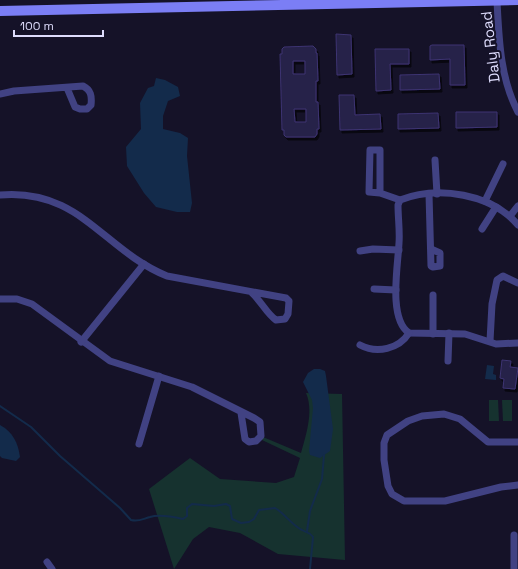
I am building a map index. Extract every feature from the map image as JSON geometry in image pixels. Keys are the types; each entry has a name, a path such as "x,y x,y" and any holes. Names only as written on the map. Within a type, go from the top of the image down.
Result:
{"main road":[{"path":"0,11 192,4 518,0"}],"street":[{"name":"Daly Road","path":"498,1 499,37 504,72 509,92 518,112"},
{"path":"0,94 14,91 67,88"},
{"path":"380,193 380,150 370,150 369,192 380,193 400,200 411,196 429,194 462,195 485,201 510,216 518,225"},
{"path":"435,160 437,194"},
{"path":"485,201 503,164"},
{"path":"0,195 26,194 58,203 87,219 152,270 167,276 252,293 286,298 289,301 290,307 286,319 276,320 272,318 262,302 252,293"},
{"path":"429,194 431,249"},
{"path":"400,200 398,205 399,250 396,290 400,324 409,333 449,333 474,336 490,341 510,344 518,343"},
{"path":"510,216 518,206"},
{"path":"482,229 496,207"},
{"path":"360,251 373,249 399,250"},
{"path":"82,342 144,264"},
{"path":"490,341 492,304 497,280 500,276 505,276 518,283"},
{"path":"374,289 396,290"},
{"path":"433,295 433,334"},
{"path":"0,299 17,299 32,304 45,312 82,342 110,361 192,387 225,403 241,413"},
{"path":"360,345 367,349 388,348 398,345 409,333"},
{"path":"448,360 449,333"},
{"path":"139,444 159,376"},
{"path":"518,442 488,442 460,419 444,414 433,414 422,416 395,429 387,435 384,449 388,486 392,494 404,501 445,501 501,487 518,485"},
{"path":"514,535 514,569"},
{"path":"47,562 52,569"}],"green space":[{"path":"306,393 342,394 345,560 278,554 240,533 209,527 193,539 174,569 149,489 190,458 220,479 276,483 294,477 300,458 262,440 263,437 301,453 307,431 309,415"},
{"path":"489,400 498,400 499,421 489,421"},
{"path":"502,400 512,400 512,421 503,421"}],"water":[{"path":"156,78 165,80 178,87 180,96 168,101 163,116 163,129 180,133 188,138 187,156 192,203 190,212 177,212 156,207 144,193 127,166 126,147 141,129 140,103 148,88 154,86"},
{"path":"487,365 494,366 493,374 496,375 496,380 485,379"},
{"path":"314,369 325,371 333,429 330,451 320,458 310,455 309,451 313,408 312,400 303,382 308,373"},
{"path":"0,425 12,435 18,447 20,457 16,461 2,458 0,456"}],"building":[{"path":"336,34 351,35 352,74 337,75"},
{"path":"464,45 465,85 450,85 450,59 430,60 430,46"},
{"path":"313,46 316,49 318,81 316,81 316,102 318,102 319,129 317,129 317,134 315,137 286,137 284,135 284,130 282,130 280,54 282,54 282,49 284,47","holes":["293,61 305,61 305,74 293,74","294,109 306,109 306,122 295,122"]},
{"path":"375,49 409,49 409,64 390,64 391,90 376,91"},
{"path":"439,74 440,89 400,90 400,75"},
{"path":"339,95 354,95 355,115 380,114 381,129 340,130"},
{"path":"456,112 497,112 497,127 456,128"},
{"path":"438,113 439,128 398,129 398,114"},
{"path":"502,360 511,361 510,367 518,368 515,389 503,388 504,379 500,378"}],"waterway":[{"path":"0,406 31,427 60,456 120,508 131,520 134,521 158,516 183,519 187,516 187,508 192,504 214,506 226,504 230,506 232,519 241,523 249,522 254,519 259,510 275,508 295,526 312,535 310,569"},
{"path":"307,531 310,511 322,479 324,455"}]}
